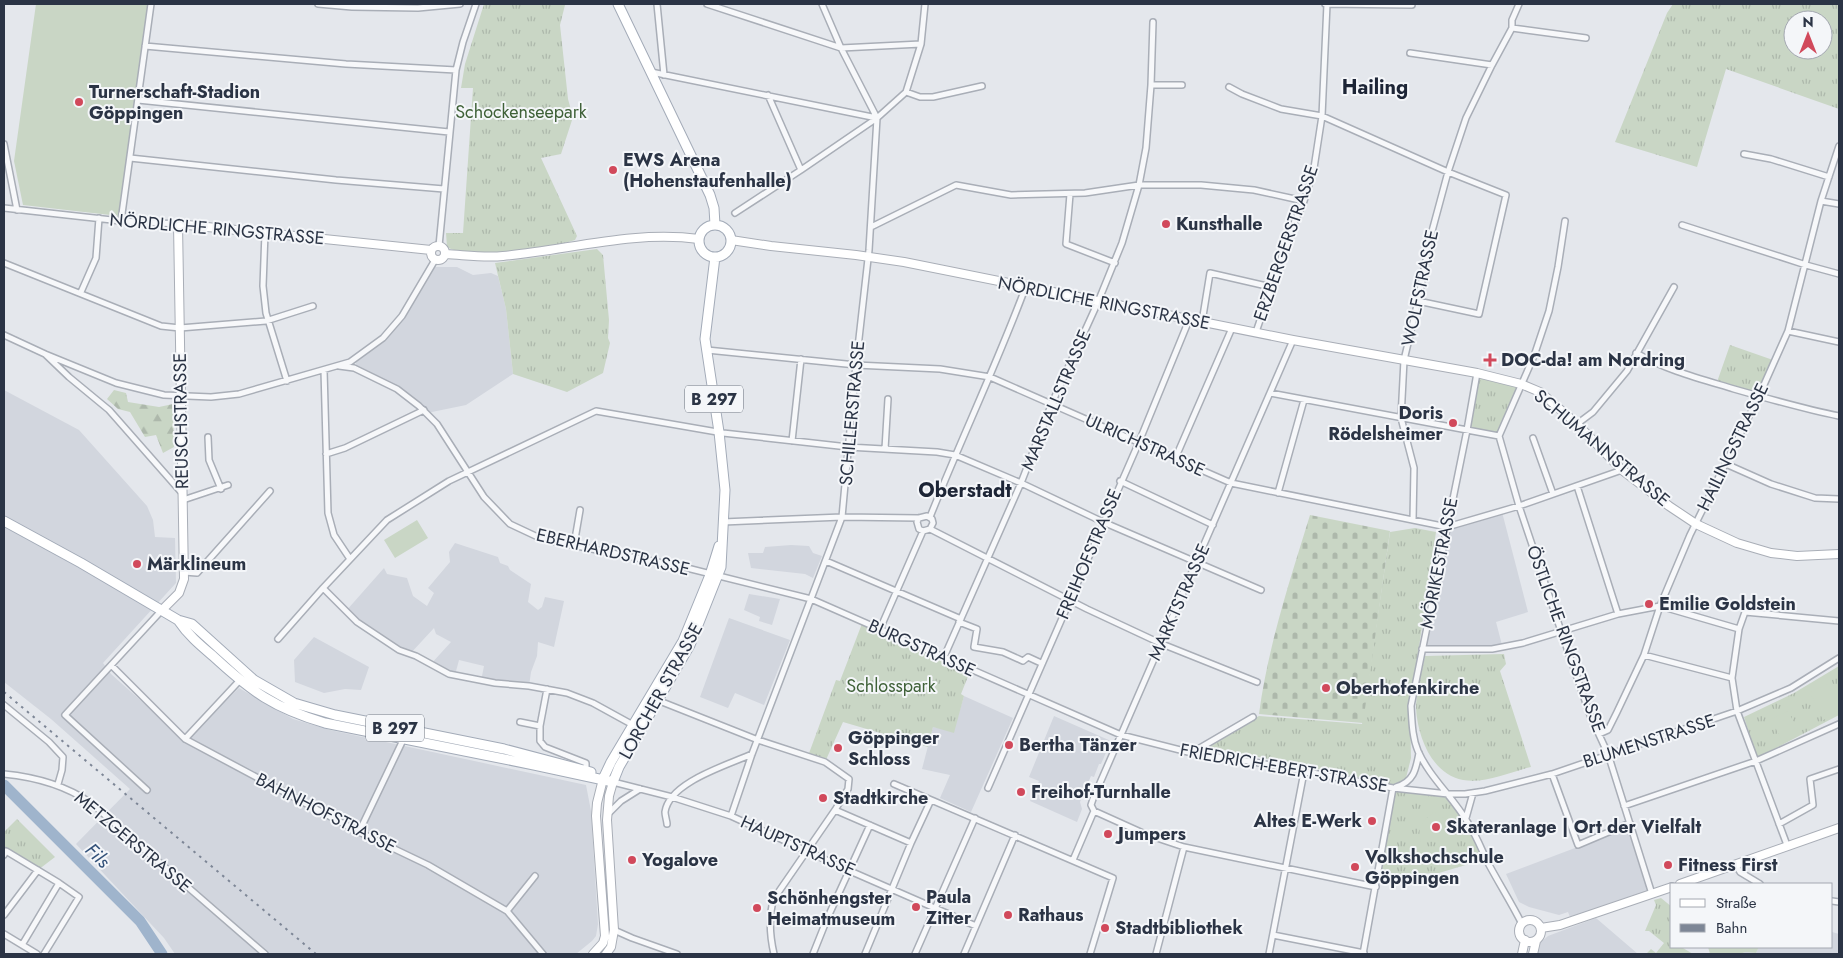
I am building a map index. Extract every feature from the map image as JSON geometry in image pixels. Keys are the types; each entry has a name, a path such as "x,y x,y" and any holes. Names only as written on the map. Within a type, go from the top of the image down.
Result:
{"main road":[{"path":"618,4 710,195 714,208 715,225"},
{"path":"715,225 724,228 730,235 731,240 729,250 720,257 714,258 701,250 699,239 703,231 715,225"},
{"name":"LORCHER STRASSE","path":"603,779 611,762 634,726 690,645 722,555 721,541 725,490 719,432 705,339 714,258"},
{"name":"B 297","path":"4,521 178,620 192,624 246,673 278,695 308,708 405,735"},
{"name":"B 297","path":"178,620 186,632 240,681 264,698 298,715 325,723 405,735 585,773 613,782"},
{"name":"LORCHER STRASSE","path":"613,782 654,698"}],"street":[{"path":"121,221 151,4"},
{"path":"318,4 352,7 418,8 460,4"},
{"path":"439,246 456,70 476,4"},
{"path":"657,4 664,75"},
{"path":"707,4 841,48 921,44"},
{"path":"822,4 841,48 877,118"},
{"path":"735,213 877,118 906,92 921,44 925,4"},
{"path":"1326,4 1412,5"},
{"name":"ERZBERGERSTRASSE","path":"1256,332 1291,230 1304,202 1314,168 1322,116 1326,4"},
{"name":"WOLFSTRASSE","path":"1413,520 1414,468 1401,418 1404,360 1429,242 1448,172 1466,118 1512,28 1512,20 1519,4"},
{"name":"MARSTALLSTRASSE","path":"944,657 1021,483 1052,403 1115,263 1129,222 1139,186 1146,147 1151,85 1153,22"},
{"path":"1512,28 1586,38"},
{"path":"145,46 346,64 456,70"},
{"path":"1410,53 1492,65"},
{"path":"651,72 877,118"},
{"path":"1151,85 1182,85"},
{"path":"906,92 920,97 933,97 982,86"},
{"path":"1229,87 1281,109 1322,116 1448,172 1506,195 1479,314 1418,301"},
{"path":"768,95 801,170"},
{"path":"138,100 449,132"},
{"name":"SCHILLERSTRASSE","path":"731,816 752,754 842,517 871,227 877,118"},
{"path":"4,144 16,210"},
{"name":"HAILINGSTRASSE","path":"1599,734 1608,730 1644,655 1660,606 1696,524 1759,396 1788,331 1821,202 1839,146"},
{"path":"1744,154 1770,159 1829,177"},
{"path":"130,158 336,180 444,188"},
{"path":"871,227 956,185 1012,195 1085,193 1139,186 1201,185 1262,191 1304,202"},
{"path":"1070,194 1066,244 1115,263"},
{"path":"1821,202 1839,204"},
{"name":"NÖRDLICHE RINGSTRASSE","path":"4,208 431,250"},
{"path":"81,292 96,258 100,218"},
{"path":"1270,393 1499,436 1534,356 1550,311 1564,221"},
{"name":"REUSCHSTRASSE","path":"162,610 179,593 183,586 184,572 178,224"},
{"path":"1682,225 1839,274"},
{"path":"264,233 263,286 268,320 288,380"},
{"path":"446,254 502,256 631,239 665,237 699,239"},
{"name":"NÖRDLICHE RINGSTRASSE","path":"731,240 868,256 1293,340 1477,373"},
{"path":"435,260 431,255 431,250 434,247 439,246 445,250 446,254"},
{"path":"435,260 442,260 446,254"},
{"path":"4,335 116,383 164,395 211,397 239,394 350,362 383,338 402,316 435,260"},
{"path":"4,263 81,292 161,326 180,328 268,320 312,306"},
{"path":"1202,322 1210,273 1271,287"},
{"path":"930,530 933,523 930,517 955,455 1004,346 1026,286"},
{"path":"1577,424 1593,412 1627,371 1674,287"},
{"name":"FREIHOFSTRASSE","path":"988,788 1120,481 1139,442 1189,320"},
{"path":"1175,459 1232,328"},
{"path":"1788,331 1839,342"},
{"name":"MARKTSTRASSE","path":"1071,860 1094,811 1091,803 1293,340"},
{"name":"ULRICHSTRASSE","path":"707,350 856,365 940,369 990,377 1231,483 1447,527"},
{"path":"1636,353 1648,360 1698,378 1804,409 1839,416"},
{"path":"45,354 69,377 109,410 182,497 221,489 228,485"},
{"path":"792,441 801,359"},
{"name":"EBERHARDSTRASSE","path":"338,366 354,368 397,389 424,410 437,424 484,497 510,524 542,539 714,576"},
{"path":"324,370 328,513 334,535 350,559"},
{"name":"SCHUMANNSTRASSE","path":"1477,373 1521,384 1540,392 1577,424 1622,470 1696,524 1737,543 1771,553 1789,556 1839,554"},
{"name":"MÖRIKESTRASSE","path":"1477,373 1411,706 1415,741 1419,753 1466,818 1522,924"},
{"path":"885,449 888,399"},
{"path":"1278,492 1304,400"},
{"path":"326,454 373,435 424,410"},
{"path":"278,639 322,588 387,520 449,480 596,411 719,432 792,441 955,455 1021,483 1103,522 1261,590"},
{"name":"ÖSTLICHE RINGSTRASSE","path":"1499,436 1519,506 1561,632 1590,715 1608,754 1652,894"},
{"path":"208,437 209,460 221,489"},
{"path":"1533,438 1553,494"},
{"path":"1726,464 1771,484 1815,498 1839,499"},
{"path":"1447,527 1519,506 1622,470"},
{"path":"1120,481 1213,525"},
{"path":"1577,486 1618,614"},
{"path":"184,572 197,573 270,492"},
{"path":"574,545 580,510"},
{"path":"723,522 842,517 930,517"},
{"path":"919,518 917,526 923,531 930,530 1162,644 1257,682"},
{"path":"880,629 923,531"},
{"path":"826,561 977,629 974,646 1002,652 1023,661 1028,657 1041,663"},
{"name":"BURGSTRASSE","path":"714,576 811,599 1121,735"},
{"path":"322,588 357,622 399,650 416,656 430,665 456,676 567,693 593,703 634,726"},
{"path":"1422,649 1492,649 1523,643 1618,614 1660,606 1739,629"},
{"path":"147,790 65,716 162,610"},
{"path":"1787,845 1737,711 1732,678 1739,629 1745,612 1839,621"},
{"path":"1644,655 1732,678"},
{"name":"BLUMENSTRASSE","path":"1448,794 1485,791 1552,774 1737,711 1791,688 1839,658"},
{"name":"BAHNHOFSTRASSE","path":"111,665 185,739 359,832 428,865 507,911 543,954"},
{"path":"185,739 246,673"},
{"path":"547,689 540,726 540,741 545,747 586,763 585,773"},
{"path":"654,698 758,740 821,761 848,779 848,789 835,810 773,900 771,924 774,954"},
{"name":"METZGERSTRASSE","path":"4,705 63,757 58,784 91,803 266,954"},
{"path":"1192,753 1253,717"},
{"path":"520,722 540,726"},
{"path":"1624,806 1756,761 1839,724"},
{"path":"359,832 405,735"},
{"name":"FRIEDRICH-EBERT-STRASSE","path":"1121,735 1192,753 1254,762 1393,788 1448,794"},
{"path":"1273,935 1363,954 1393,788 1408,782 1415,770 1419,753"},
{"path":"667,824 665,812 672,797 682,787 752,754"},
{"path":"1779,824 1813,804 1810,779 1839,769"},
{"path":"1269,954 1304,772"},
{"path":"7,774 58,784"},
{"path":"1552,774 1578,844 1630,823"},
{"path":"593,954 603,943 604,929 596,816 603,779"},
{"path":"606,954 611,947 614,930 608,814 609,796 613,782"},
{"name":"HAUPTSTRASSE","path":"613,782 672,797 731,816 976,926"},
{"path":"894,784 1113,878 1090,954"},
{"path":"608,814 621,801 640,789"},
{"path":"1466,818 1473,793"},
{"path":"864,954 931,800"},
{"path":"835,810 911,843"},
{"path":"1094,811 1145,834 1184,848 1376,887"},
{"path":"914,954 975,818"},
{"path":"813,954 870,825"},
{"path":"1683,883 1839,828"},
{"path":"964,954 1015,835"},
{"path":"1156,954 1184,848"},
{"path":"4,854 6,851 79,897 44,954"},
{"path":"1735,864 1740,872 1758,883"},
{"path":"4,915 38,870"},
{"path":"507,911 535,876"},
{"path":"22,945 59,883"},
{"path":"1541,928 1560,925 1670,888"},
{"path":"1533,954 1536,941 1541,935 1541,928 1538,923 1531,920 1522,924 1520,933 1525,940 1530,942 1536,941"},
{"path":"604,929 614,930 677,954"},
{"path":"4,934 37,954"},
{"path":"1522,954 1525,940"}],"shaded area":[{"path":"430,267 457,267 473,275 491,273 498,276 506,309 513,374 466,405 427,413 397,389 356,369 356,358 383,338 402,316"},
{"path":"4,390 79,430 147,506 153,520 155,537 175,538 176,583 103,663 111,674 185,740 239,688 293,719 330,730 586,785 591,811 598,924 596,936 592,941 576,954 175,954 164,938 76,844 130,789 51,719 4,682"},
{"path":"1502,512 1528,612 1496,622 1502,645 1491,647 1425,647 1447,528"},
{"path":"455,543 498,557 500,563 508,566 510,570 531,584 528,602 538,610 542,607 545,597 564,601 554,647 538,642 537,656 531,672 529,686 481,681 484,666 459,660 455,675 430,665 451,642 436,634 434,628 410,654 357,622 346,611 384,568 387,574 407,578 413,596 427,606 434,593 428,588 450,562 449,552"},
{"path":"809,546 813,553 822,556 813,578 805,574 751,568 748,553 763,553 765,547"},
{"path":"749,594 780,599 772,625 759,621 760,617 744,610"},
{"path":"729,618 790,640 764,705 735,693 728,708 700,697"},
{"path":"314,637 369,667 361,690 345,689 324,693 295,682 294,660"},
{"path":"964,696 1013,718 971,812 940,798 950,775 922,769 933,727 954,730"},
{"path":"1054,716 1111,741 1094,777 1091,776 1080,802 1082,809 1077,822 1030,801 1039,781 1029,777"},
{"path":"1628,828 1649,893 1570,917 1568,912 1559,915 1529,907 1519,902 1506,874"},
{"path":"1596,918 1638,954 1536,954 1540,943 1548,936"},
{"path":"1833,932 1839,934 1839,954 1739,954 1746,952 1756,953 1758,948 1833,948"}],"green space":[{"path":"36,4 148,4 119,216 23,205 14,161"},
{"name":"Schockenseepark","path":"484,4 565,5 560,25 568,99 573,117 561,154 541,158 577,236 575,240 530,249 491,253 458,251 447,247 446,233 463,233 473,88 461,88 465,64"},
{"path":"1673,4 1839,4 1839,109 1726,69 1697,167 1615,142 1667,13"},
{"path":"597,249 603,255 609,320 608,338 610,343 603,373 567,392 513,374 506,309 495,263"},
{"path":"1730,345 1773,360 1758,394 1717,382"},
{"path":"1479,376 1518,385 1498,433 1470,427"},
{"path":"114,390 126,393 128,402 159,407 173,404 174,447 163,453 156,435 145,437 130,412 118,409 107,399"},
{"path":"1310,515 1390,531 1363,723 1259,714 1274,638"},
{"path":"417,520 428,538 395,558 384,540"},
{"path":"1415,528 1436,532 1410,708 1411,758 1406,778 1395,785 1205,746 1259,716 1362,724 1390,532"},
{"name":"Schlosspark","path":"863,621 971,669 961,694 964,696 954,733 933,727 928,747 843,722 825,762 808,756 836,680 840,681"},
{"path":"1504,654 1506,664 1500,671 1531,767 1480,780 1463,780 1452,776 1435,763 1424,743 1417,720 1416,703 1425,656"},
{"path":"1839,666 1839,715 1757,758 1744,717 1794,693"},
{"path":"1828,684 1839,707 1839,713 1823,720 1810,692"},
{"path":"1788,711 1800,734 1783,743 1771,719"},
{"path":"1393,788 1448,794 1484,853 1482,860 1439,873 1382,875 1380,861"},
{"name":"Skateranlage | Ort der Vielfalt","path":"1434,812 1451,822 1452,830 1439,841 1421,842 1421,825"},
{"path":"17,819 55,857 38,870 4,849 4,832"},
{"path":"1661,898 1670,905 1670,948 1683,948 1693,954 1646,954 1651,949 1656,953 1664,943 1649,931 1645,931 1656,905 1654,900"},
{"path":"1708,948 1758,948 1756,953 1710,954"}],"waterway":[{"name":"Fils","path":"4,785 140,921 162,954"}],"railway":[{"path":"4,692 316,954"}],"place":[{"name":"Turnerschaft-Stadion Göppingen","path":"79,102"},
{"name":"EWS Arena (Hohenstaufenhalle)","path":"613,170"},
{"name":"Kunsthalle","path":"1166,224"},
{"name":"DOC-da! am Nordring","path":"1490,360"},
{"name":"Doris Rödelsheimer","path":"1453,423"},
{"name":"Märklineum","path":"137,564"},
{"name":"Emilie Goldstein","path":"1649,604"},
{"name":"Oberhofenkirche","path":"1326,688"},
{"name":"Bertha Tänzer","path":"1009,745"},
{"name":"Göppinger Schloss","path":"838,748"},
{"name":"Freihof-Turnhalle","path":"1021,792"},
{"name":"Stadtkirche","path":"823,798"},
{"name":"Altes E-Werk","path":"1372,821"},
{"name":"Skateranlage | Ort der Vielfalt","path":"1436,827"},
{"name":"Jumpers","path":"1108,834"},
{"name":"Yogalove","path":"632,860"},
{"name":"Fitness First","path":"1668,865"},
{"name":"Volkshochschule Göppingen","path":"1355,867"},
{"name":"Paula Zitter","path":"916,907"},
{"name":"Schönhengster Heimatmuseum","path":"757,908"},
{"name":"Rathaus","path":"1008,915"},
{"name":"Stadtbibliothek","path":"1105,928"}],"district":[{"name":"Hailing","path":"1375,87"},
{"name":"Oberstadt","path":"965,490"}]}
